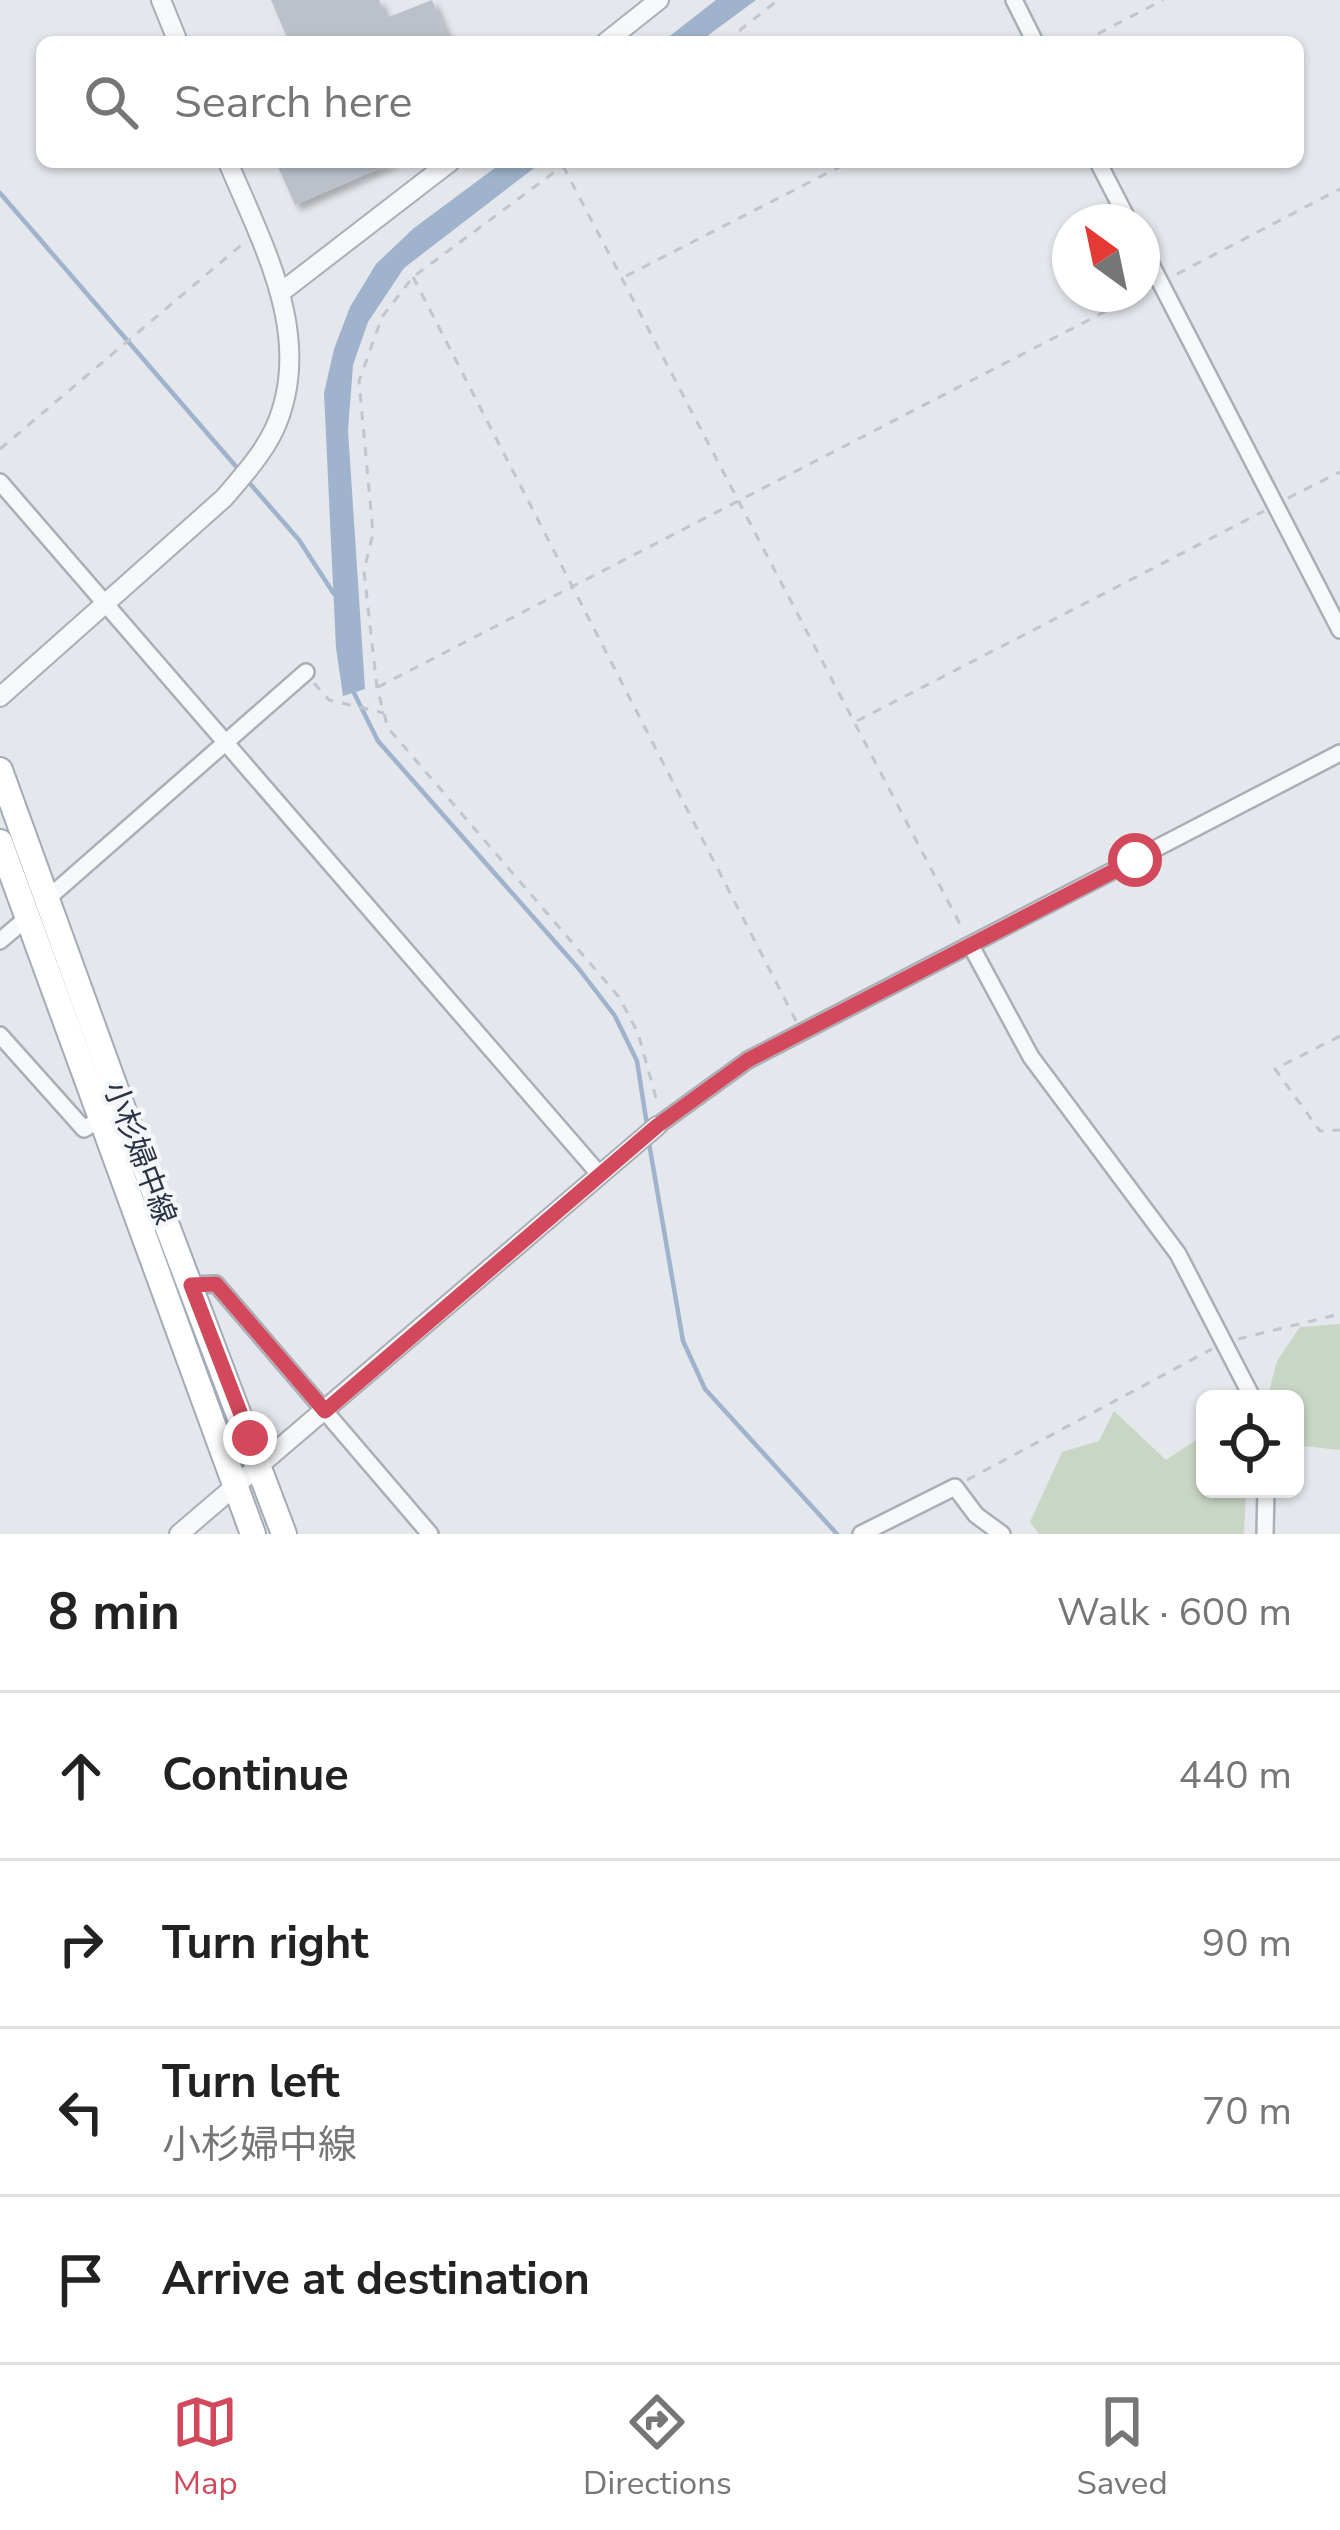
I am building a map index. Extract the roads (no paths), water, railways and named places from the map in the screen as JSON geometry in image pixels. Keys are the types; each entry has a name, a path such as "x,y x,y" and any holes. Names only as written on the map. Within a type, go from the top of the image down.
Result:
{"main road":[{"name":"小杉婦中線","path":"0,770 284,1534"},
{"name":"小杉婦中線","path":"0,842 253,1534"}],"street":[{"path":"160,0 175,36"},
{"path":"614,36 659,0"},
{"path":"1014,0 1032,36"},
{"path":"0,697 224,498 274,429 289,380 292,341 280,293 231,168"},
{"path":"280,293 442,168"},
{"path":"1101,168 1120,204"},
{"path":"1160,281 1340,630"},
{"path":"0,482 600,1175"},
{"path":"46,898 306,672"},
{"path":"179,1534 659,1124 748,1060 1340,753"},
{"path":"0,940 28,916"},
{"path":"971,946 1030,1057 1178,1254 1248,1390"},
{"path":"0,1035 84,1129 102,1118"},
{"path":"191,1285 216,1284 430,1534"},
{"path":"861,1534 955,1487 976,1515 1002,1534"},
{"path":"1265,1534 1266,1498"}],"water":[{"path":"716,0 756,0 707,36 670,36"},
{"path":"495,168 534,168 404,268 368,322 353,365 348,430 365,689 343,696 336,648 324,393 350,307 376,264 414,228"}],"waterway":[{"path":"0,193 239,470"},
{"path":"246,479 299,540 334,594"},
{"path":"353,691 378,741 615,1016 637,1061 647,1125"},
{"path":"649,1143 683,1341 705,1389 837,1534"}]}
